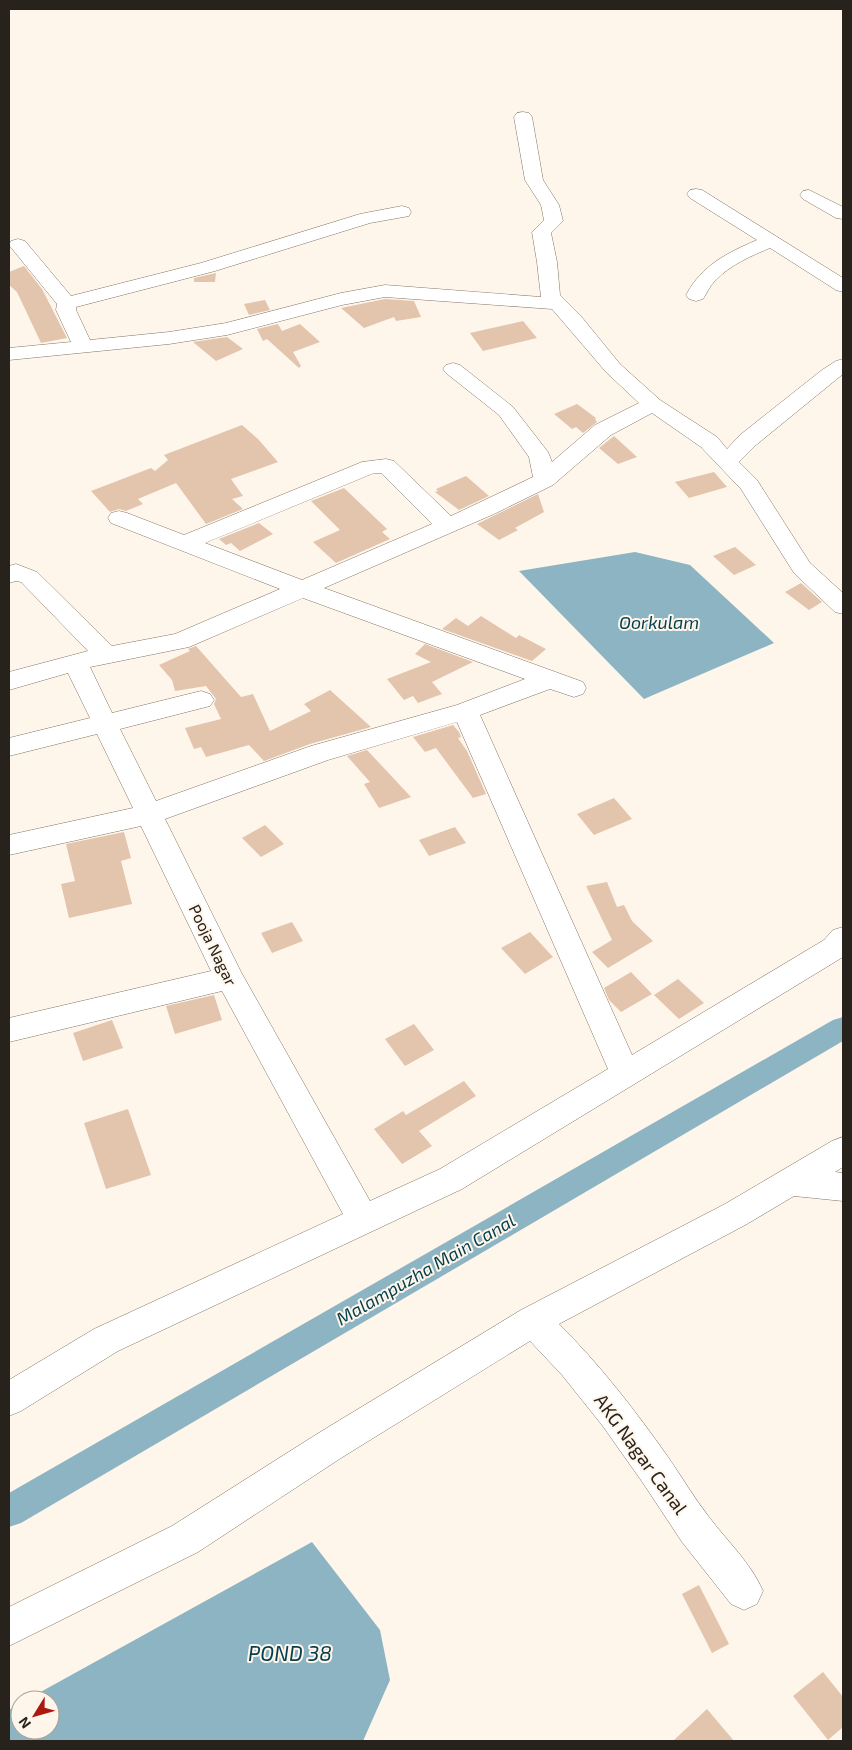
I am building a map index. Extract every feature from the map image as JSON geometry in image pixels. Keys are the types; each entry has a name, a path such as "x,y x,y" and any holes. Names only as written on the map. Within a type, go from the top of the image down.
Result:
{"street":[{"path":"524,117 534,180 550,205 554,221 541,232 547,262 550,296 613,368 653,404 709,442 749,485 802,568 843,606"},
{"path":"696,194 843,286"},
{"path":"809,195 843,214"},
{"path":"67,303 208,267 367,218 402,212"},
{"path":"696,295 701,282 715,270 738,255 771,241"},
{"path":"18,245 67,303 66,310 83,346"},
{"path":"9,354 169,338 227,329 341,299 385,291 558,304"},
{"path":"727,462 748,440 829,374 843,365"},
{"path":"453,369 506,411 540,457 545,480"},
{"path":"9,681 75,662 180,641 302,589 486,509 545,480 603,430 653,404"},
{"path":"185,543 370,467 386,466 448,526"},
{"path":"119,518 302,589 574,688"},
{"path":"9,574 16,572 29,577 107,656"},
{"name":"Pooja Nagar","path":"75,662 229,978 364,1220"},
{"path":"9,845 149,814 320,753 465,711 548,680"},
{"path":"9,747 201,700"},
{"path":"465,711 625,1074"},
{"path":"9,1399 106,1340 451,1179 834,948 843,938"},
{"path":"9,1030 229,978"},
{"path":"9,1627 185,1539 329,1446 533,1321 794,1182 843,1151"},
{"path":"794,1182 843,1187"},
{"name":"AKG Nagar Canal","path":"533,1321 574,1363 614,1413 656,1470 695,1529 744,1591"}],"water":[{"name":"Oorkulam","path":"635,552 690,565 774,643 644,699 519,571"},
{"name":"POND 38","path":"312,1542 380,1630 390,1680 363,1741 9,1741 10,1709 10,1740 60,1740 60,1690 44,1690"}],"building":[{"path":"24,266 42,289 67,338 41,343 17,292 9,285 9,272"},
{"path":"216,273 215,282 194,282 194,278"},
{"path":"385,299 414,301 421,317 396,321 394,317 364,328 341,308"},
{"path":"265,300 270,310 249,315 244,304"},
{"path":"523,321 537,338 483,351 470,333"},
{"path":"278,324 282,331 300,324 320,342 293,352 301,366 299,368 267,339 263,341 257,329"},
{"path":"227,337 243,349 216,361 193,342"},
{"path":"577,404 596,418 597,422 583,433 576,427 572,429 554,414"},
{"path":"242,425 258,439 278,462 231,479 243,496 232,499 243,509 206,524 176,483 138,499 143,504 126,511 119,509 110,512 91,491 151,468 155,471 168,460 164,455"},
{"path":"614,436 637,457 618,464 599,448"},
{"path":"714,472 727,487 689,498 675,482"},
{"path":"466,476 489,496 459,510 435,492 438,491 436,489"},
{"path":"344,488 387,529 382,532 390,539 336,563 313,542 340,530 311,501"},
{"path":"538,494 544,512 515,528 518,530 499,540 477,524"},
{"path":"259,523 273,534 240,551 231,543 226,545 219,539"},
{"path":"735,547 756,565 734,575 713,556"},
{"path":"801,583 822,602 809,610 785,592"},
{"path":"481,616 516,638 519,635 546,649 532,661 442,629 456,618 468,626"},
{"path":"425,644 473,662 432,682 442,694 418,703 413,696 404,700 387,679 431,662 415,654"},
{"path":"196,646 241,697 253,694 270,731 311,711 304,704 330,690 371,727 310,744 264,761 249,745 206,757 201,747 194,749 185,728 221,719 214,704 216,699 206,686 175,691 172,680 159,665 190,651 188,649"},
{"path":"453,725 459,732 461,737 458,738 467,751 486,794 473,798 436,748 425,752 413,737"},
{"path":"367,750 411,797 379,808 364,784 370,782 347,756"},
{"path":"614,798 632,819 594,835 577,814"},
{"path":"265,825 284,844 261,857 242,838"},
{"path":"455,827 466,843 429,856 419,840"},
{"path":"124,832 131,858 121,861 132,904 69,918 61,884 75,881 66,844"},
{"path":"607,882 617,907 624,905 632,921 653,941 608,968 592,952 612,940 586,886"},
{"path":"292,922 303,941 272,953 261,933"},
{"path":"530,932 553,957 525,974 501,948"},
{"path":"631,972 652,994 621,1012 609,1000 604,988"},
{"path":"678,979 704,1003 679,1019 654,995"},
{"path":"214,995 222,1020 175,1034 166,1006"},
{"path":"112,1020 123,1048 83,1061 73,1033"},
{"path":"414,1024 434,1050 405,1066 385,1039"},
{"path":"464,1081 476,1096 419,1131 432,1146 402,1164 374,1129 403,1111 406,1115"},
{"path":"128,1109 151,1175 106,1189 84,1123"},
{"path":"699,1585 729,1644 712,1653 682,1594"},
{"path":"823,1672 843,1697 843,1727 828,1740 793,1696"},
{"path":"707,1709 734,1741 673,1741"}],"waterway":[{"name":"Malampuzha Main Canal","path":"9,1511 843,1028"}]}
